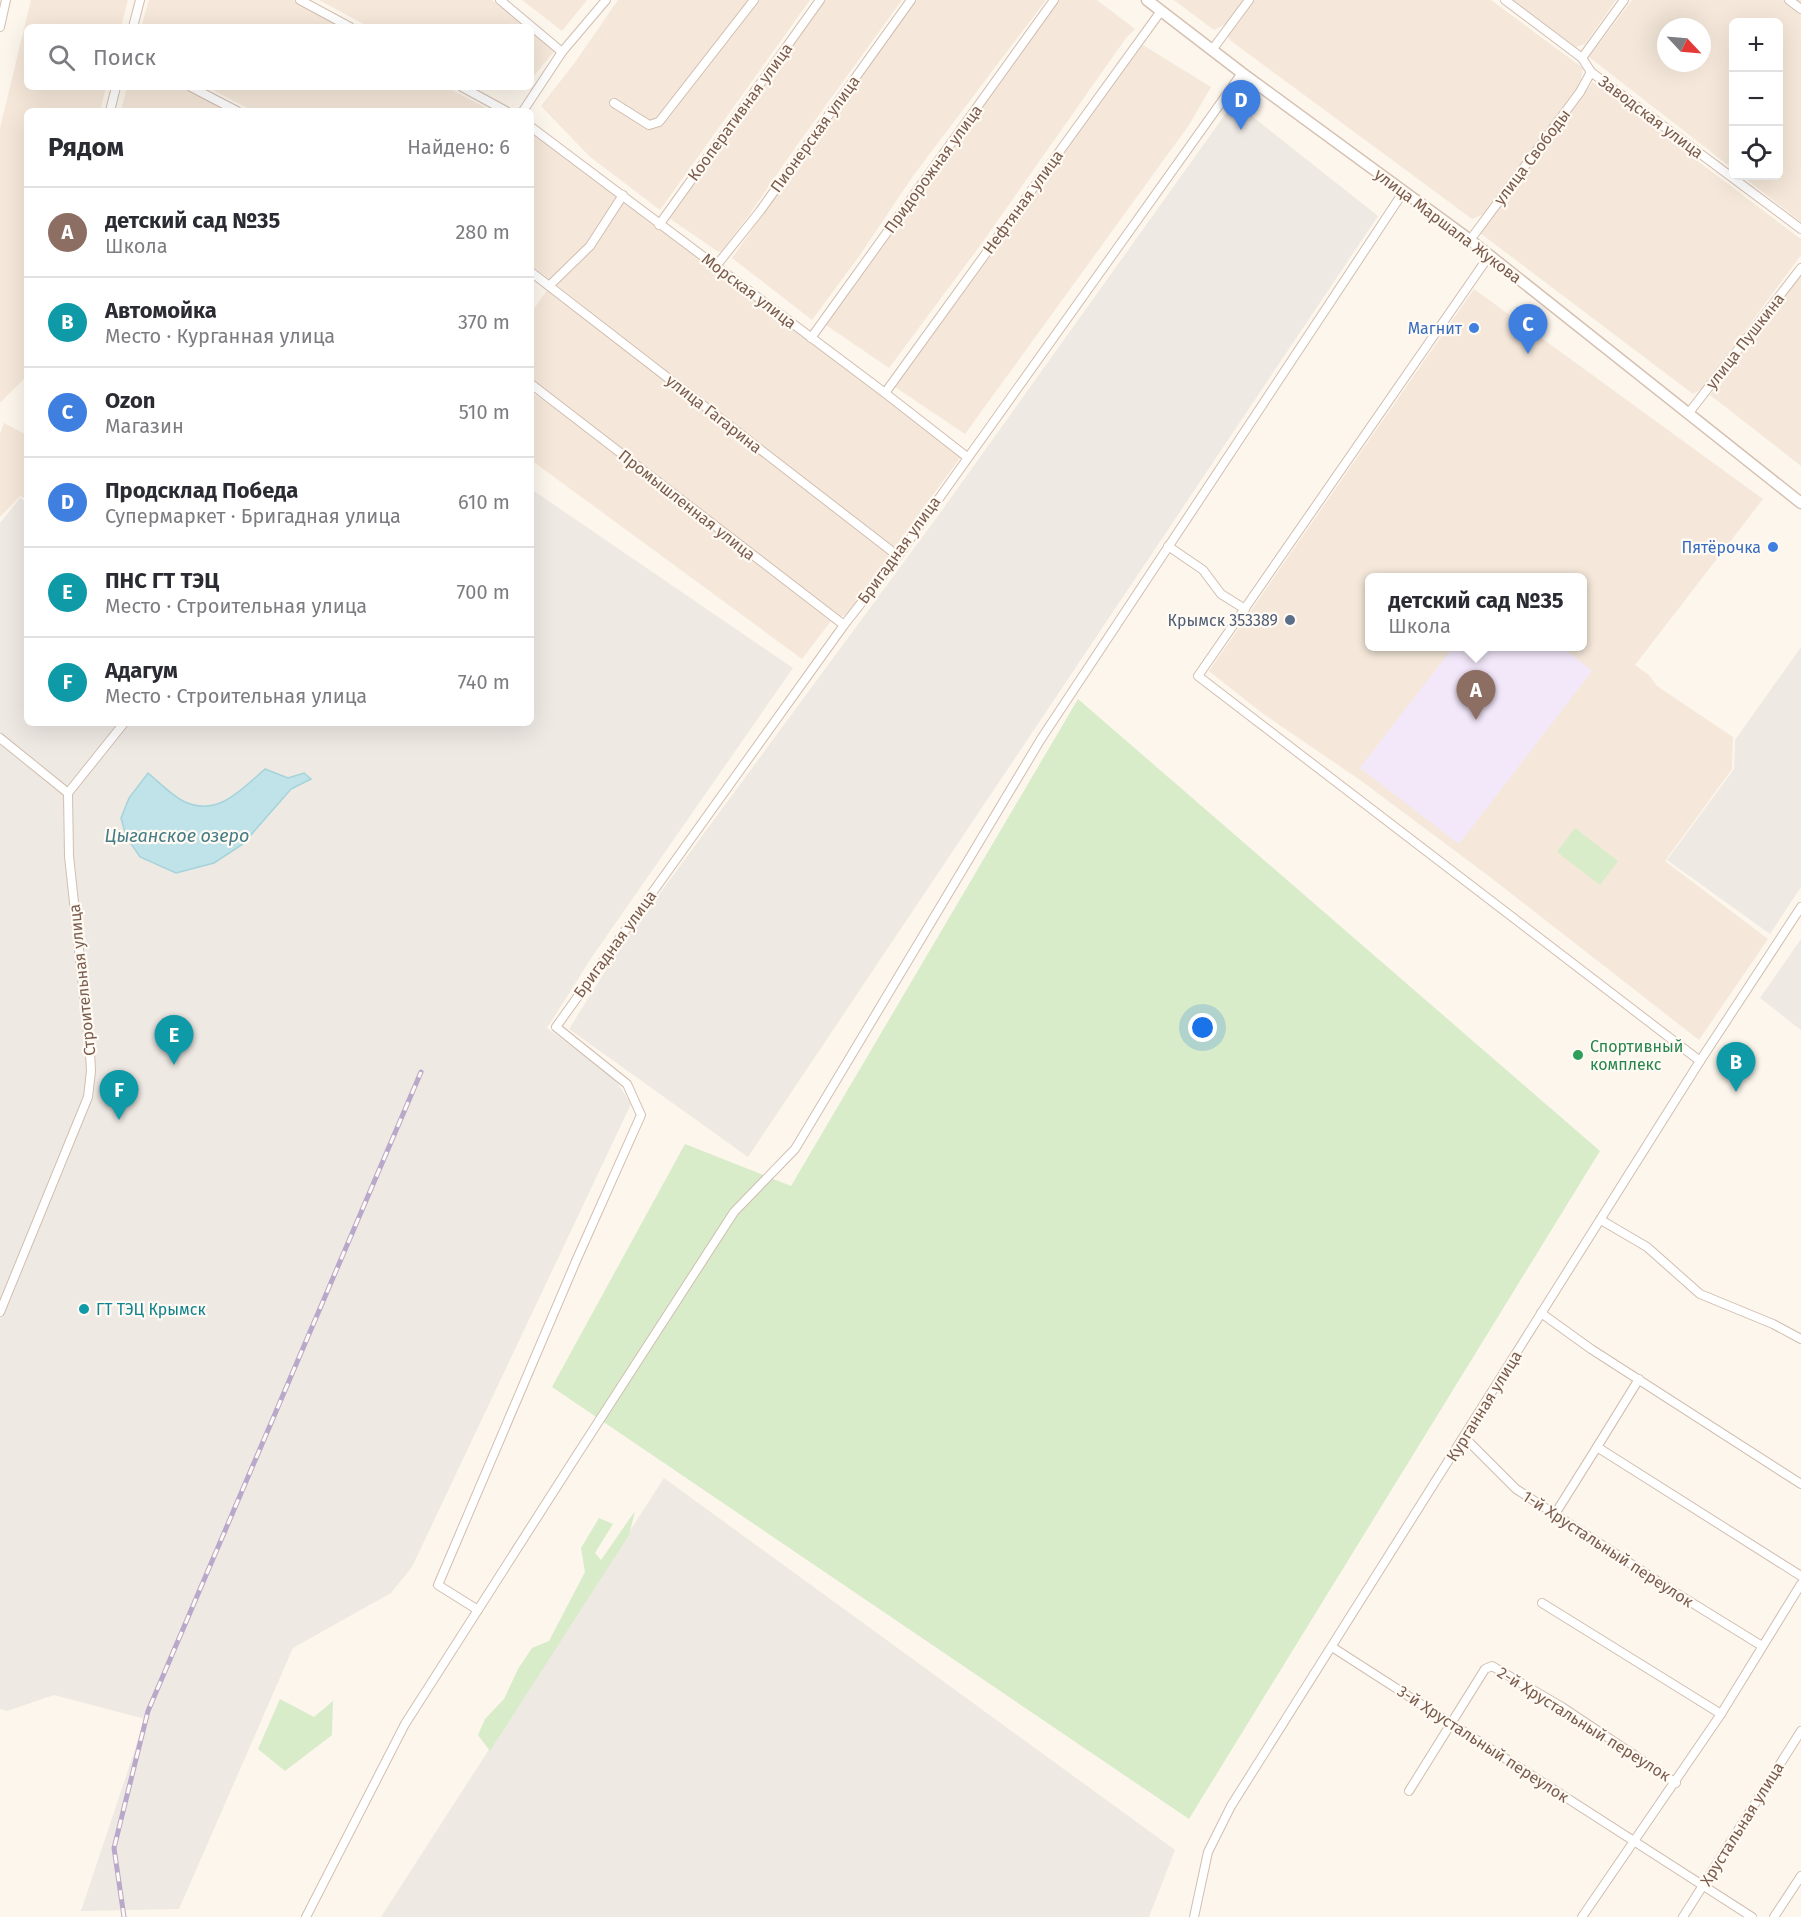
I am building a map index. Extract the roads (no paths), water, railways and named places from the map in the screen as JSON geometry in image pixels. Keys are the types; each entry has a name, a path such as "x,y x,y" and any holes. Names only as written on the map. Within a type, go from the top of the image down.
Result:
{"main road":[{"name":"улица Маршала Жукова","path":"1147,0 1242,73 1470,240 1801,503"}],"street":[{"path":"0,27 6,0"},
{"path":"134,24 140,0"},
{"path":"300,0 344,24"},
{"path":"500,0 529,24"},
{"path":"525,108 562,52 606,0"},
{"path":"614,103 649,125 659,122 754,0"},
{"name":"Кооперативная улица","path":"659,225 820,0"},
{"name":"Пионерская улица","path":"716,266 760,211 911,0"},
{"name":"Придорожная улица","path":"811,338 1054,0"},
{"path":"1212,50 1249,0"},
{"name":"Заводская улица","path":"1505,0 1582,58 1591,72 1801,229"},
{"path":"1582,58 1624,0"},
{"path":"1789,0 1801,9"},
{"name":"Нефтяная улица","path":"885,393 1161,11"},
{"path":"534,29 562,52"},
{"name":"улица Свободы","path":"1470,240 1580,92 1591,72"},
{"name":"Бригадная улица","path":"478,1610 438,1585 641,1115 627,1084 556,1027 844,625 898,556 1242,73"},
{"path":"111,108 115,90"},
{"path":"197,90 231,108"},
{"path":"468,90 500,108"},
{"name":"Морская улица","path":"534,129 967,457"},
{"path":"306,1917 405,1724 734,1212 795,1149 1041,739 1404,191"},
{"path":"549,286 590,246 623,195"},
{"path":"1489,256 1198,676 1701,1061"},
{"name":"улица Пушкина","path":"1688,414 1801,268"},
{"name":"улица Гагарина","path":"534,274 898,556"},
{"name":"Промышленная улица","path":"534,386 844,625"},
{"path":"1168,546 1203,570 1221,594 1245,609"},
{"path":"0,738 68,793 122,726"},
{"name":"Строительная улица","path":"0,1312 88,1097 91,1071 90,1052 69,856 68,793"},
{"name":"Курганная улица","path":"1194,1917 1208,1852 1231,1806 1465,1438 1541,1313 1801,907"},
{"path":"1601,1220 1647,1247 1700,1294 1773,1324 1801,1339"},
{"path":"1541,1313 1591,1349 1801,1484"},
{"path":"1556,1514 1639,1379"},
{"name":"1-й Хрустальный переулок","path":"1465,1438 1516,1489 1762,1647"},
{"path":"1597,1447 1801,1576"},
{"path":"1582,1917 1676,1783 1801,1584"},
{"path":"1542,1603 1721,1714"},
{"name":"3-й Хрустальный переулок","path":"1332,1647 1752,1917"},
{"name":"2-й Хрустальный переулок","path":"1450,1723 1485,1669 1492,1666 1562,1707 1676,1783"},
{"path":"1409,1791 1450,1723"},
{"name":"Хрустальная улица","path":"1683,1917 1801,1731"},
{"path":"1774,1917 1800,1878"}],"water":[{"name":"Цыганское озеро","path":"265,769 288,778 304,773 311,779 291,789 243,844 214,863 176,873 140,857 126,836 121,818 129,798 148,773 170,793 185,802 197,806 208,806 229,799"}],"railway":[{"path":"124,1917 114,1848 148,1711 421,1072"}],"place":[{"name":"Продсклад Победа","path":"1241,130"},
{"name":"Магнит","path":"1474,328"},
{"name":"Ozon","path":"1528,354"},
{"name":"Пятёрочка","path":"1773,547"},
{"name":"Крымск 353389","path":"1290,620"},
{"name":"детский сад №35","path":"1476,720"},
{"name":"Спортивный комплекс","path":"1578,1055"},
{"name":"ПНС ГТ ТЭЦ","path":"174,1065"},
{"name":"Автомойка","path":"1736,1092"},
{"name":"Адагум","path":"119,1120"},
{"name":"ГТ ТЭЦ Крымск","path":"84,1309"}]}
